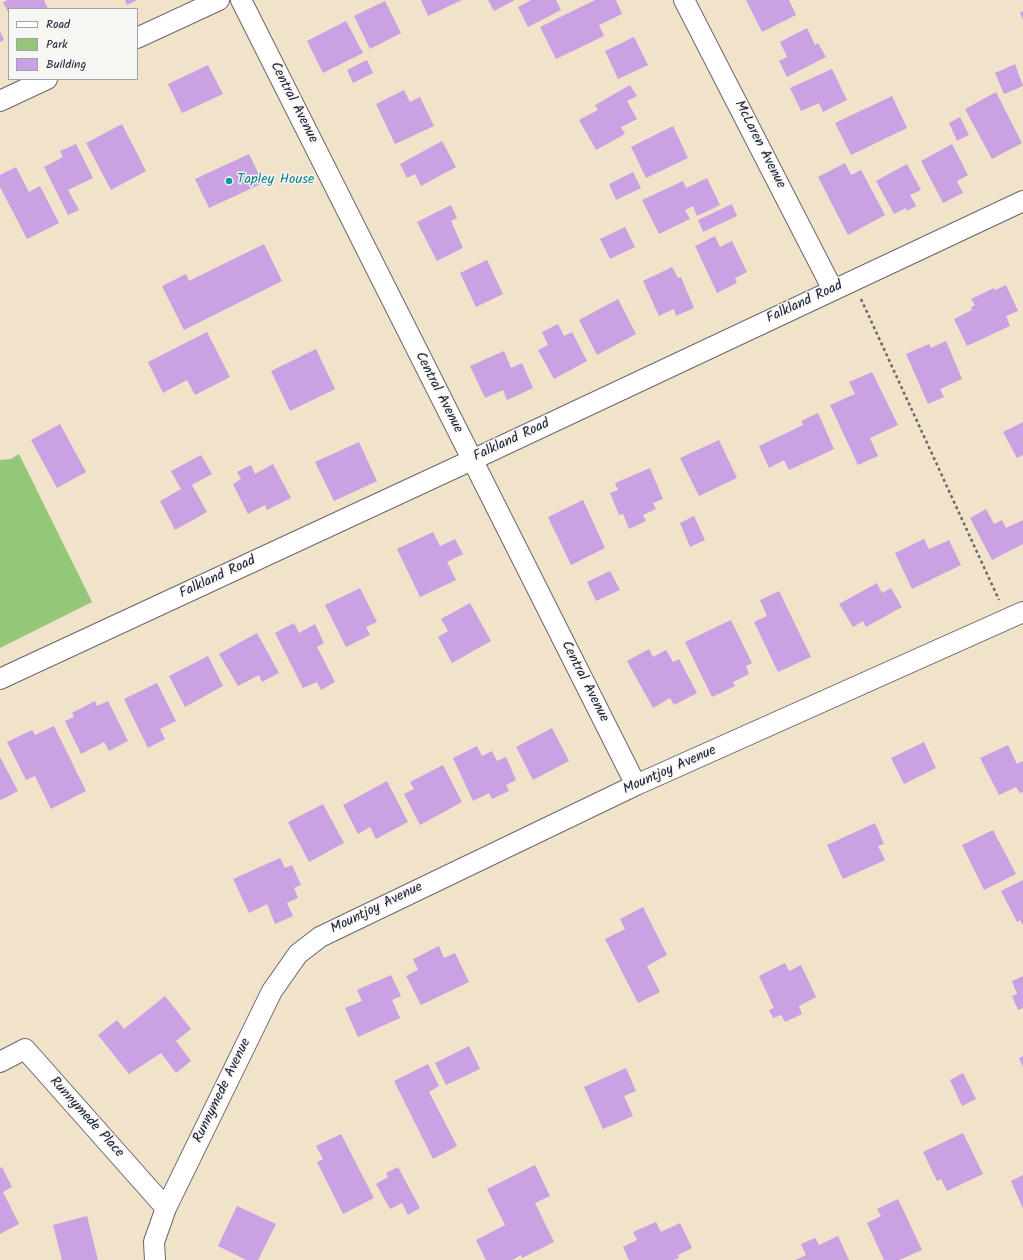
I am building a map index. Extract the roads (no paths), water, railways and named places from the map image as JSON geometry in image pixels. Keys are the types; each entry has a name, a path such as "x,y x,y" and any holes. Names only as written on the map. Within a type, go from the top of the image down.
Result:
{"street":[{"path":"138,38 219,0"},
{"name":"Central Avenue","path":"241,0 636,786"},
{"name":"McLaren Avenue","path":"684,0 834,290"},
{"path":"0,101 46,80"},
{"name":"Falkland Road","path":"0,680 1023,201"},
{"name":"Mountjoy Avenue","path":"320,937 636,786 1016,615"},
{"name":"Runnymede Avenue","path":"156,1260 154,1242 166,1208 272,991 298,954 320,937"},
{"name":"Runnymede Place","path":"0,1062 25,1049 166,1208"}],"place":[{"name":"Tapley House","path":"229,181"}]}
